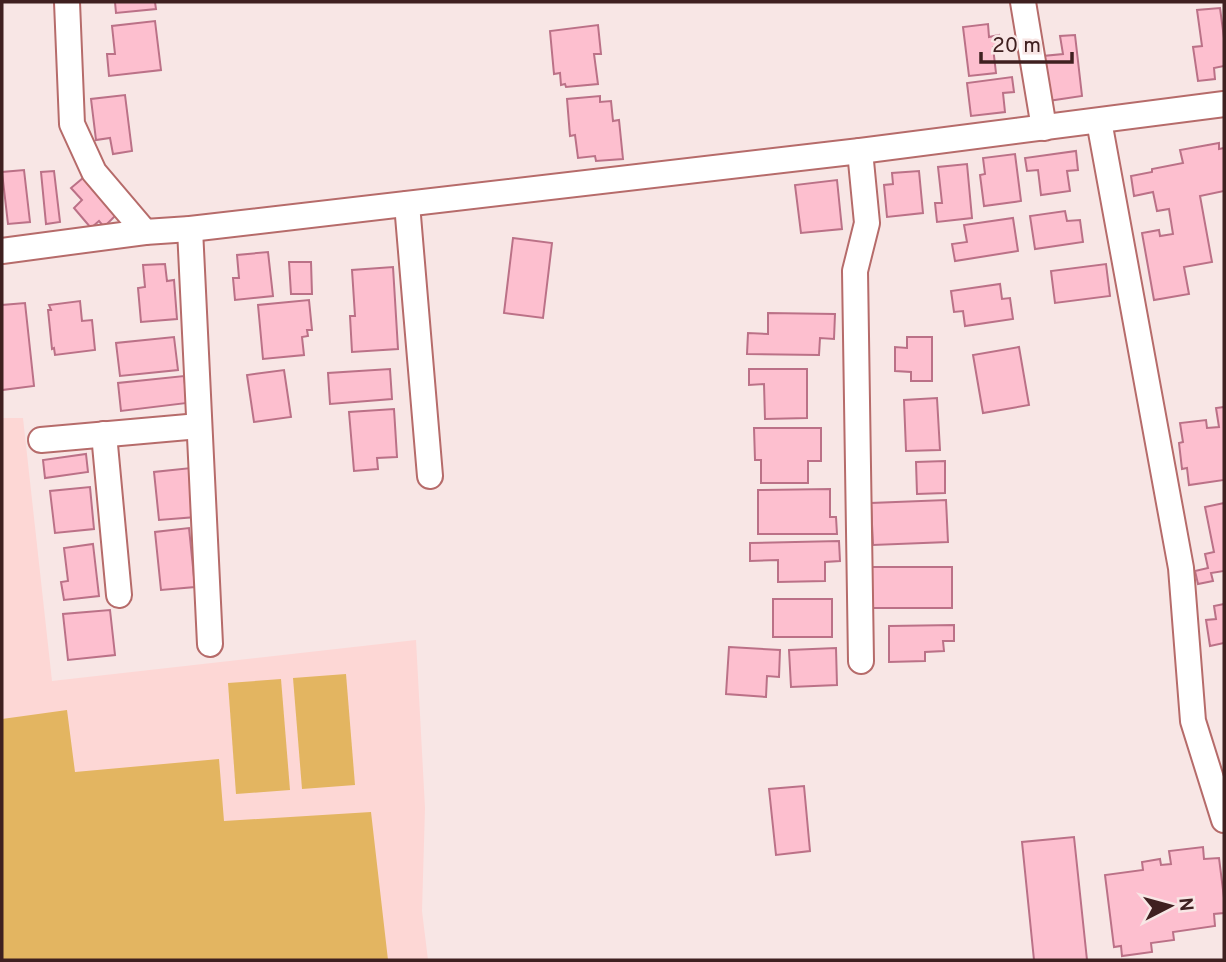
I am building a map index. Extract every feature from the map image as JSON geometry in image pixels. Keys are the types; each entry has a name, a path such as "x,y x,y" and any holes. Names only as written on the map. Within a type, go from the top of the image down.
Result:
{"street":[{"path":"68,2 72,124 93,172 145,232"},
{"path":"1023,2 1044,128"},
{"path":"2,251 145,232 860,151 1224,104"},
{"path":"1099,121 1181,568 1193,721 1224,820"},
{"path":"860,151 867,223 855,271 861,661"},
{"path":"407,204 430,476"},
{"path":"190,229 210,643"},
{"path":"41,440 199,426"},
{"path":"104,434 119,595"}],"shaded area":[{"path":"2,418 23,418 52,681 416,640 425,808 422,911 428,960 2,960"},
{"path":"346,674 355,785 302,789 293,678"},
{"path":"281,679 290,790 236,794 228,683"},
{"path":"67,710 75,772 219,759 224,821 371,812 388,960 2,960 2,719"}],"building":[{"path":"115,2 155,2 156,9 116,13"},
{"path":"1220,8 1224,66 1214,68 1215,79 1198,81 1193,47 1202,46 1197,10"},
{"path":"155,21 161,70 109,76 107,54 115,54 112,26"},
{"path":"988,24 989,37 999,35 1000,46 993,47 996,73 969,76 963,27"},
{"path":"598,25 601,54 594,54 598,84 566,87 565,84 561,85 560,73 554,74 550,31"},
{"path":"1075,35 1082,96 1048,101 1043,56 1063,54 1060,36"},
{"path":"1012,77 1014,92 1003,93 1005,112 971,116 967,83"},
{"path":"125,95 132,151 113,154 110,138 96,140 91,99"},
{"path":"600,96 600,102 611,101 613,121 619,120 623,159 596,161 595,156 578,158 575,135 570,136 567,99"},
{"path":"1219,143 1219,149 1224,148 1224,191 1200,196 1212,262 1184,267 1189,294 1154,300 1142,233 1159,230 1160,236 1173,234 1169,209 1157,211 1153,192 1134,196 1131,176 1183,163 1180,150"},
{"path":"1076,151 1078,170 1067,171 1070,191 1041,195 1038,170 1027,171 1025,158"},
{"path":"1015,154 1021,201 984,206 980,175 985,174 983,158"},
{"path":"967,164 972,218 937,222 935,203 942,203 938,167"},
{"path":"24,170 30,222 8,224 2,172"},
{"path":"54,171 60,222 46,224 41,172"},
{"path":"919,171 923,213 887,217 884,185 893,184 892,173"},
{"path":"83,178 116,215 104,227 99,221 91,228 74,208 82,200 71,188"},
{"path":"837,180 842,229 801,233 795,185"},
{"path":"1065,211 1067,221 1080,220 1083,242 1035,249 1030,216"},
{"path":"1013,218 1018,251 955,261 952,244 967,242 964,225"},
{"path":"513,238 552,243 543,318 504,313"},
{"path":"268,252 273,296 235,300 233,278 239,278 237,255"},
{"path":"289,262 311,262 312,294 291,294"},
{"path":"165,264 167,281 174,280 177,319 141,322 138,288 145,287 143,265"},
{"path":"1106,264 1110,296 1055,303 1051,271"},
{"path":"393,267 398,349 352,352 350,316 355,316 352,270"},
{"path":"1000,284 1002,299 1010,298 1013,319 965,326 963,311 954,312 951,291"},
{"path":"309,300 312,330 307,330 308,336 302,337 304,355 263,359 258,305"},
{"path":"80,301 82,321 92,320 95,350 55,355 54,348 52,349 49,305"},
{"path":"25,303 34,386 2,390 2,305"},
{"path":"768,313 835,314 834,339 820,338 819,355 747,354 748,333 768,334"},
{"path":"174,337 178,370 120,376 116,343"},
{"path":"907,337 932,337 932,381 911,381 911,372 895,371 895,347 907,348"},
{"path":"1019,347 1029,405 983,413 973,355"},
{"path":"390,369 392,399 330,404 328,373"},
{"path":"749,369 807,369 807,418 765,419 764,384 749,385"},
{"path":"284,370 291,417 254,422 247,375"},
{"path":"184,376 187,403 121,411 118,383"},
{"path":"937,398 940,450 906,451 904,400"},
{"path":"1224,407 1224,480 1189,485 1187,468 1182,469 1179,443 1183,442 1180,423 1206,420 1207,428 1219,427 1216,408"},
{"path":"394,409 397,457 377,458 378,469 354,471 349,412"},
{"path":"754,428 821,428 821,461 808,461 808,483 761,483 761,460 755,460"},
{"path":"86,454 88,472 45,478 43,460"},
{"path":"945,461 945,493 917,494 916,462"},
{"path":"191,468 196,517 159,520 154,472"},
{"path":"90,487 94,529 55,533 50,491"},
{"path":"830,489 830,517 836,517 837,534 758,534 758,490"},
{"path":"946,500 948,542 873,545 871,503"},
{"path":"1224,503 1224,571 1211,573 1213,581 1198,584 1195,571 1208,568 1205,554 1214,552 1205,507"},
{"path":"189,528 195,587 161,590 155,532"},
{"path":"839,541 840,561 825,562 825,581 778,582 778,560 750,561 750,543"},
{"path":"93,544 99,596 64,600 61,582 68,581 64,548"},
{"path":"870,567 952,567 952,608 870,608"},
{"path":"773,599 832,599 832,637 773,637"},
{"path":"1224,604 1224,643 1210,646 1206,620 1216,619 1214,606"},
{"path":"110,610 115,655 68,660 63,614"},
{"path":"954,625 954,641 943,641 944,651 925,652 925,661 889,662 889,626"},
{"path":"729,647 780,650 779,677 767,676 766,697 726,694"},
{"path":"836,648 837,685 791,687 789,650"},
{"path":"804,786 810,851 776,855 769,789"},
{"path":"1074,837 1087,960 1034,960 1022,842"},
{"path":"1203,847 1204,859 1219,858 1224,913 1214,914 1215,926 1173,932 1174,940 1151,943 1152,952 1122,956 1121,946 1114,947 1105,875 1143,870 1142,862 1160,859 1161,865 1171,864 1169,851"}]}
